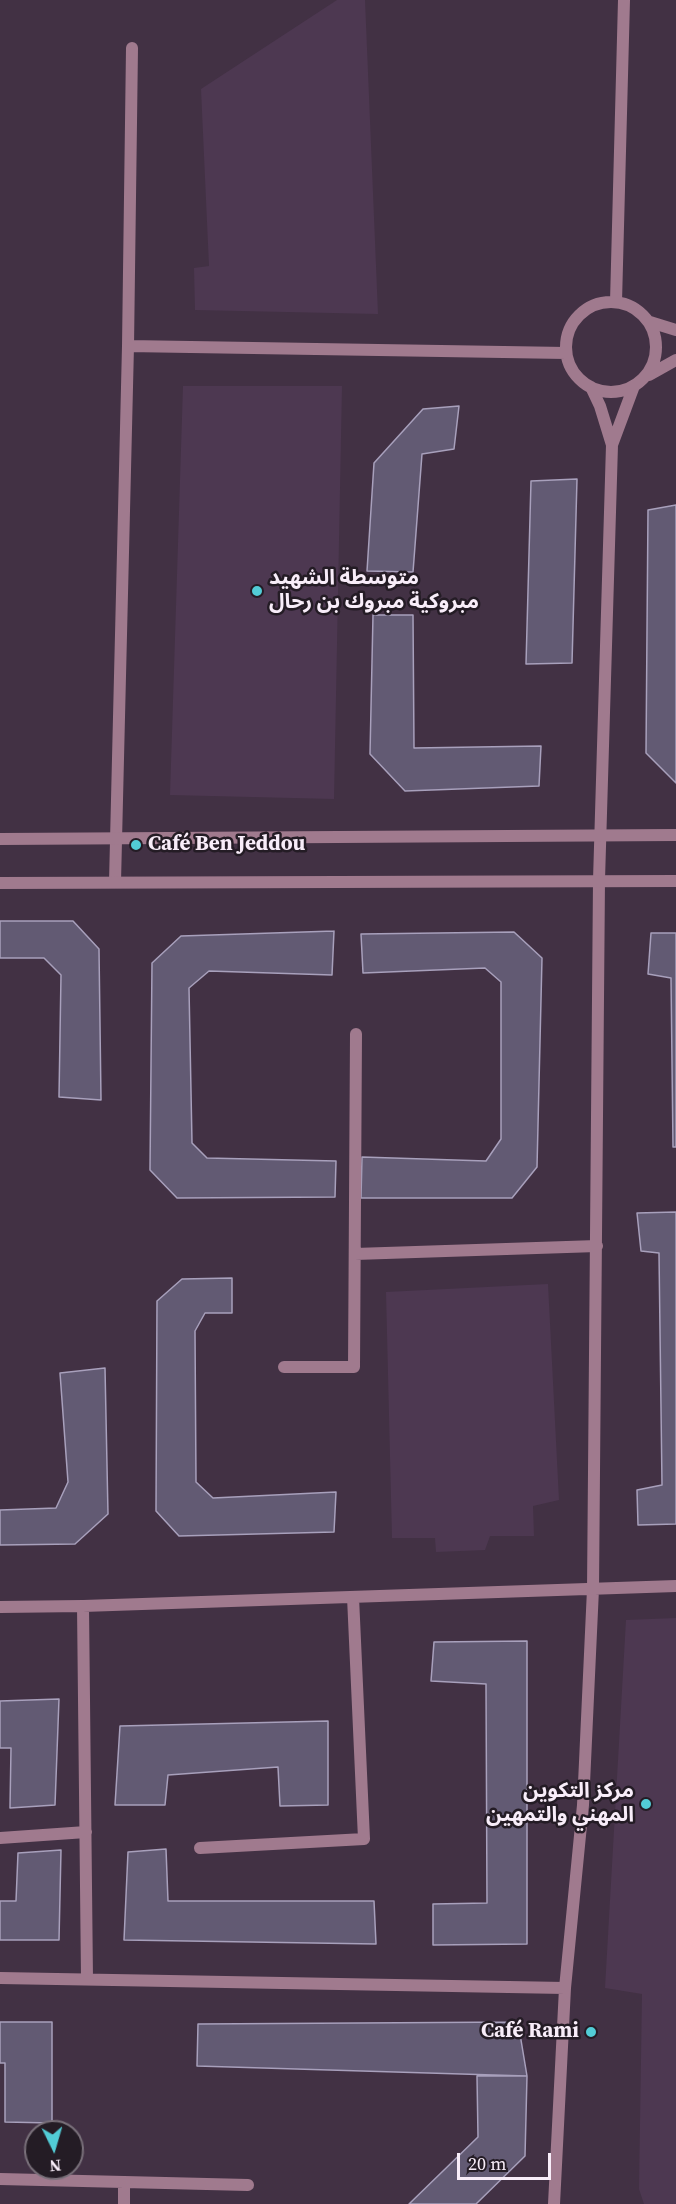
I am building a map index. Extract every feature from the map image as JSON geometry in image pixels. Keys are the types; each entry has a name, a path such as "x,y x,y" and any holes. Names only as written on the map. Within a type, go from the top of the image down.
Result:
{"street":[{"path":"616,302 624,0"},
{"path":"115,882 128,346 132,48"},
{"path":"645,377 653,365 657,350 650,322 641,312 630,305 603,302 578,315 566,339 566,353 579,379 591,387 605,391 620,391 634,386 645,377 676,360"},
{"path":"650,322 676,330"},
{"path":"128,346 566,353"},
{"path":"612,445 634,386"},
{"path":"554,2204 565,1988 584,1805 593,1589 599,880 612,445 600,406 591,387"},
{"path":"0,839 676,835"},
{"path":"0,883 676,881"},
{"path":"284,1367 354,1367 356,1034"},
{"path":"355,1254 597,1246"},
{"path":"0,1607 676,1586"},
{"path":"200,1848 364,1839 353,1597"},
{"path":"83,1606 87,1979"},
{"path":"0,1838 86,1832"},
{"path":"0,1978 565,1988"},
{"path":"0,2179 248,2185"},
{"path":"124,2182 124,2204"}],"shaded area":[{"path":"337,0 365,0 378,314 195,310 194,268 209,266 201,89"},
{"name":"متوسطة الشهيد مبروكية مبروك بن رحال","path":"183,386 342,386 334,799 170,795"},
{"path":"548,1284 559,1500 533,1506 534,1536 490,1536 485,1550 436,1552 435,1538 392,1538 386,1292"},
{"name":"مركز التكوين المهني والتمهين","path":"676,1618 676,2204 644,2204 639,2189 642,1994 605,1988 626,1620"}],"building":[{"path":"459,406 454,449 422,454 413,572 367,571 374,463 423,409"},
{"path":"577,479 572,663 526,664 531,481"},
{"path":"676,505 676,783 646,753 648,510"},
{"path":"373,615 413,615 414,748 541,746 539,786 405,791 370,754"},
{"path":"0,921 73,921 99,949 101,1100 59,1097 61,975 44,958 0,958"},
{"path":"334,931 332,975 209,971 189,988 192,1143 207,1158 336,1161 335,1197 177,1198 150,1170 152,963 181,936"},
{"path":"514,932 542,958 537,1167 512,1198 361,1198 362,1157 486,1161 501,1139 501,982 485,968 363,973 361,934"},
{"path":"651,933 676,933 676,1147 673,1147 671,978 648,974"},
{"path":"676,1212 676,1524 638,1525 637,1490 662,1485 659,1253 641,1251 637,1213"},
{"path":"232,1278 232,1313 205,1313 195,1331 196,1482 213,1498 336,1492 334,1532 179,1536 156,1511 157,1301 182,1279"},
{"path":"105,1368 108,1514 75,1544 0,1545 0,1510 56,1508 68,1482 60,1373"},
{"path":"527,1641 527,1944 433,1945 433,1904 487,1903 486,1684 431,1681 434,1642"},
{"path":"59,1699 55,1805 10,1808 11,1748 0,1748 0,1701"},
{"path":"328,1721 328,1805 280,1806 278,1767 168,1775 165,1805 115,1805 120,1726"},
{"path":"166,1849 168,1901 374,1901 376,1944 124,1940 128,1852"},
{"path":"61,1850 59,1940 0,1940 0,1901 16,1901 18,1853"},
{"path":"0,2022 52,2022 52,2120 5,2122 5,2063 0,2063"},
{"path":"518,2022 527,2076 197,2066 198,2024"},
{"path":"477,2076 527,2076 525,2156 476,2204 409,2204 478,2137"}],"place":[{"name":"متوسطة الشهيد مبروكية مبروك بن رحال","path":"257,591"},
{"name":"Café Ben Jeddou","path":"136,845"},
{"name":"مركز التكوين المهني والتمهين","path":"646,1804"},
{"name":"Café Rami","path":"591,2032"}]}
